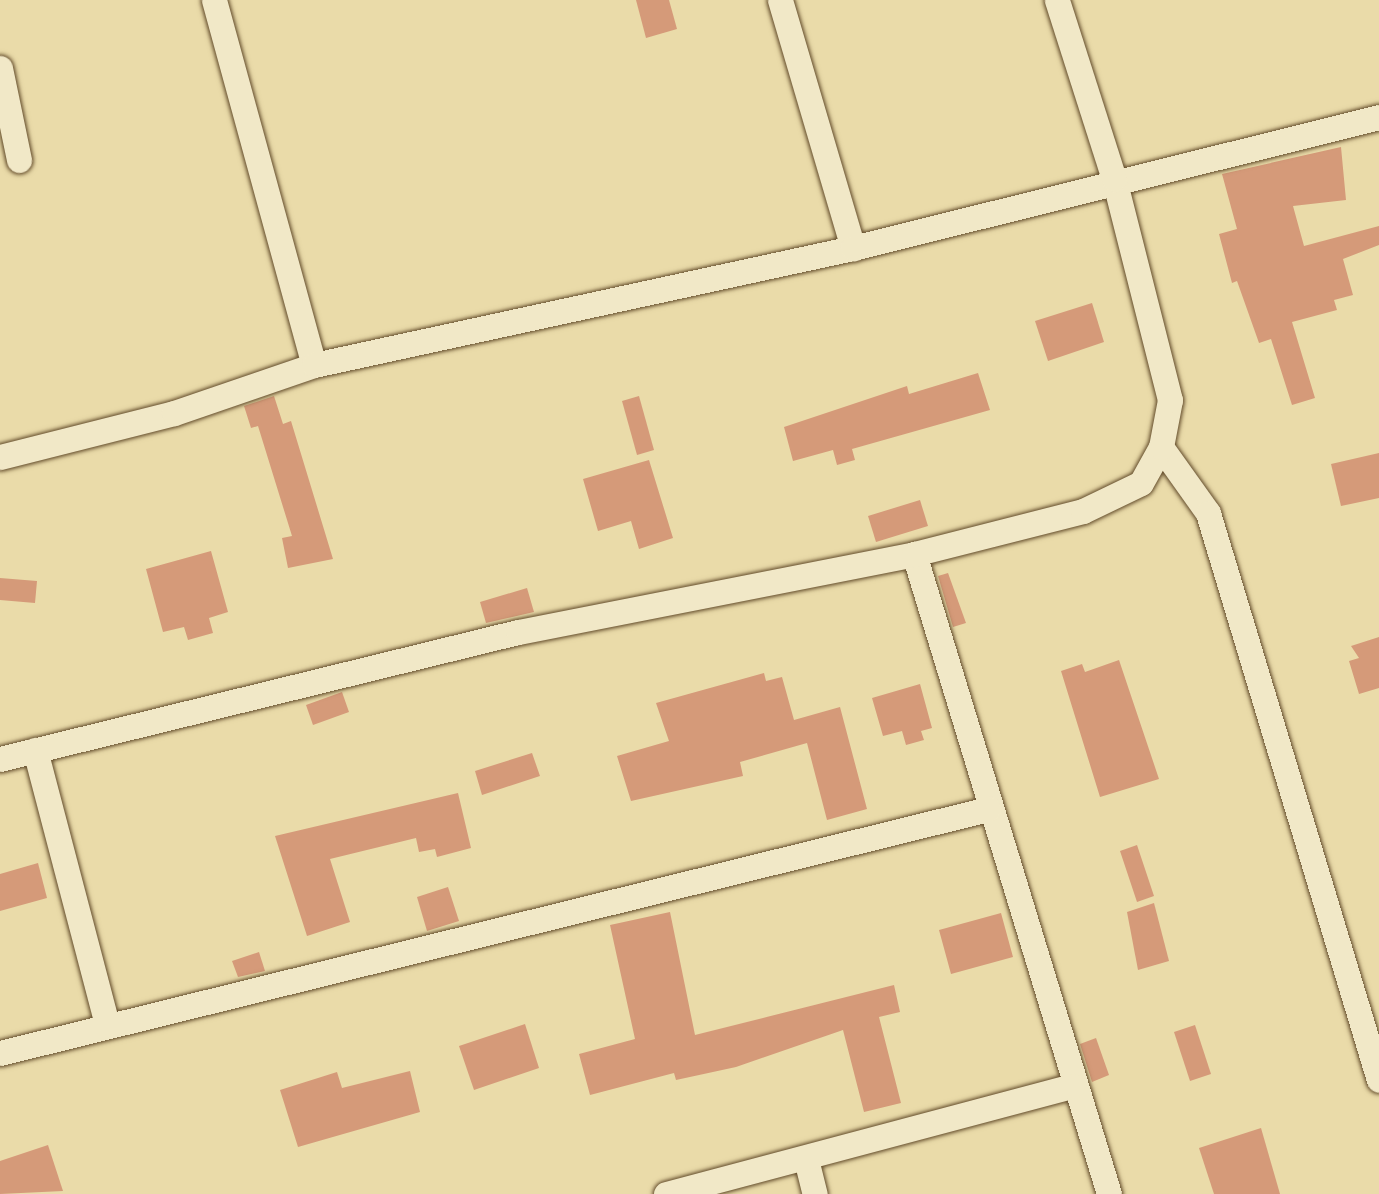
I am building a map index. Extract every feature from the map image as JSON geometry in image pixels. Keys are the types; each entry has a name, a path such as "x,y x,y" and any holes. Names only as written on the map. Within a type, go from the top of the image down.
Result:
{"street":[{"path":"780,0 852,248"},
{"path":"0,759 518,632 914,554 1083,512 1141,482 1161,447 1170,400 1114,179 1057,0"},
{"path":"222,4 314,365"},
{"path":"0,68 19,160"},
{"path":"0,457 174,413 314,365 852,248 1114,179 1379,117"},
{"path":"1161,447 1208,514 1379,1080"},
{"path":"914,554 988,808 1109,1194"},
{"path":"36,750 107,1024"},
{"path":"0,1053 988,808"},
{"path":"666,1194 1073,1086"},
{"path":"806,1159 815,1194"}],"building":[{"path":"636,0 669,0 677,29 646,38"},
{"path":"1341,147 1346,200 1293,206 1304,246 1379,226 1379,245 1343,259 1353,295 1334,300 1337,310 1292,322 1315,398 1292,405 1271,339 1259,343 1237,281 1232,283 1219,234 1237,229 1222,174"},
{"path":"1092,303 1104,342 1048,361 1035,321"},
{"path":"978,373 990,410 852,449 855,460 837,465 833,450 793,461 784,427 907,386 909,394"},
{"path":"274,396 283,424 291,421 333,559 288,568 282,538 292,536 258,426 251,428 244,406"},
{"path":"639,396 654,450 637,455 622,401"},
{"path":"1379,453 1379,498 1341,506 1331,464"},
{"path":"649,460 673,538 639,549 631,521 598,531 583,479"},
{"path":"920,500 928,526 876,542 868,516"},
{"path":"211,551 228,612 209,618 213,633 188,640 184,627 163,632 146,569"},
{"path":"948,573 966,623 953,627 938,576"},
{"path":"0,578 37,581 35,603 0,600"},
{"path":"527,588 534,612 486,623 480,602"},
{"path":"1379,637 1379,688 1359,694 1349,661 1359,658 1351,646"},
{"path":"1119,660 1159,779 1100,797 1061,671 1082,664 1085,672"},
{"path":"764,673 766,681 782,677 794,720 840,707 867,809 827,820 807,743 740,762 743,776 631,801 617,756 669,741 656,703"},
{"path":"920,684 932,728 921,731 924,740 906,745 902,731 883,736 872,698"},
{"path":"342,692 349,712 313,725 306,705"},
{"path":"532,753 540,776 482,795 475,771"},
{"path":"458,793 471,848 437,857 435,849 419,852 416,838 330,859 350,922 307,936 275,836"},
{"path":"1137,845 1154,896 1137,902 1120,851"},
{"path":"38,863 47,898 0,911 0,874"},
{"path":"448,887 459,921 427,931 417,897"},
{"path":"1154,903 1169,961 1138,970 1127,912"},
{"path":"670,912 695,1035 894,985 900,1012 879,1017 901,1103 864,1112 843,1030 736,1067 676,1080 674,1073 590,1095 579,1054 635,1039 610,925"},
{"path":"1001,913 1013,957 951,974 939,930"},
{"path":"259,952 265,971 238,977 232,961"},
{"path":"525,1024 539,1068 474,1090 459,1046"},
{"path":"1195,1025 1211,1074 1190,1081 1174,1032"},
{"path":"1096,1038 1109,1075 1092,1082 1080,1044"},
{"path":"410,1071 420,1112 298,1147 280,1090 337,1072 342,1088"},
{"path":"1261,1128 1280,1194 1214,1194 1199,1148"},
{"path":"48,1145 63,1191 0,1194 0,1161"}]}
